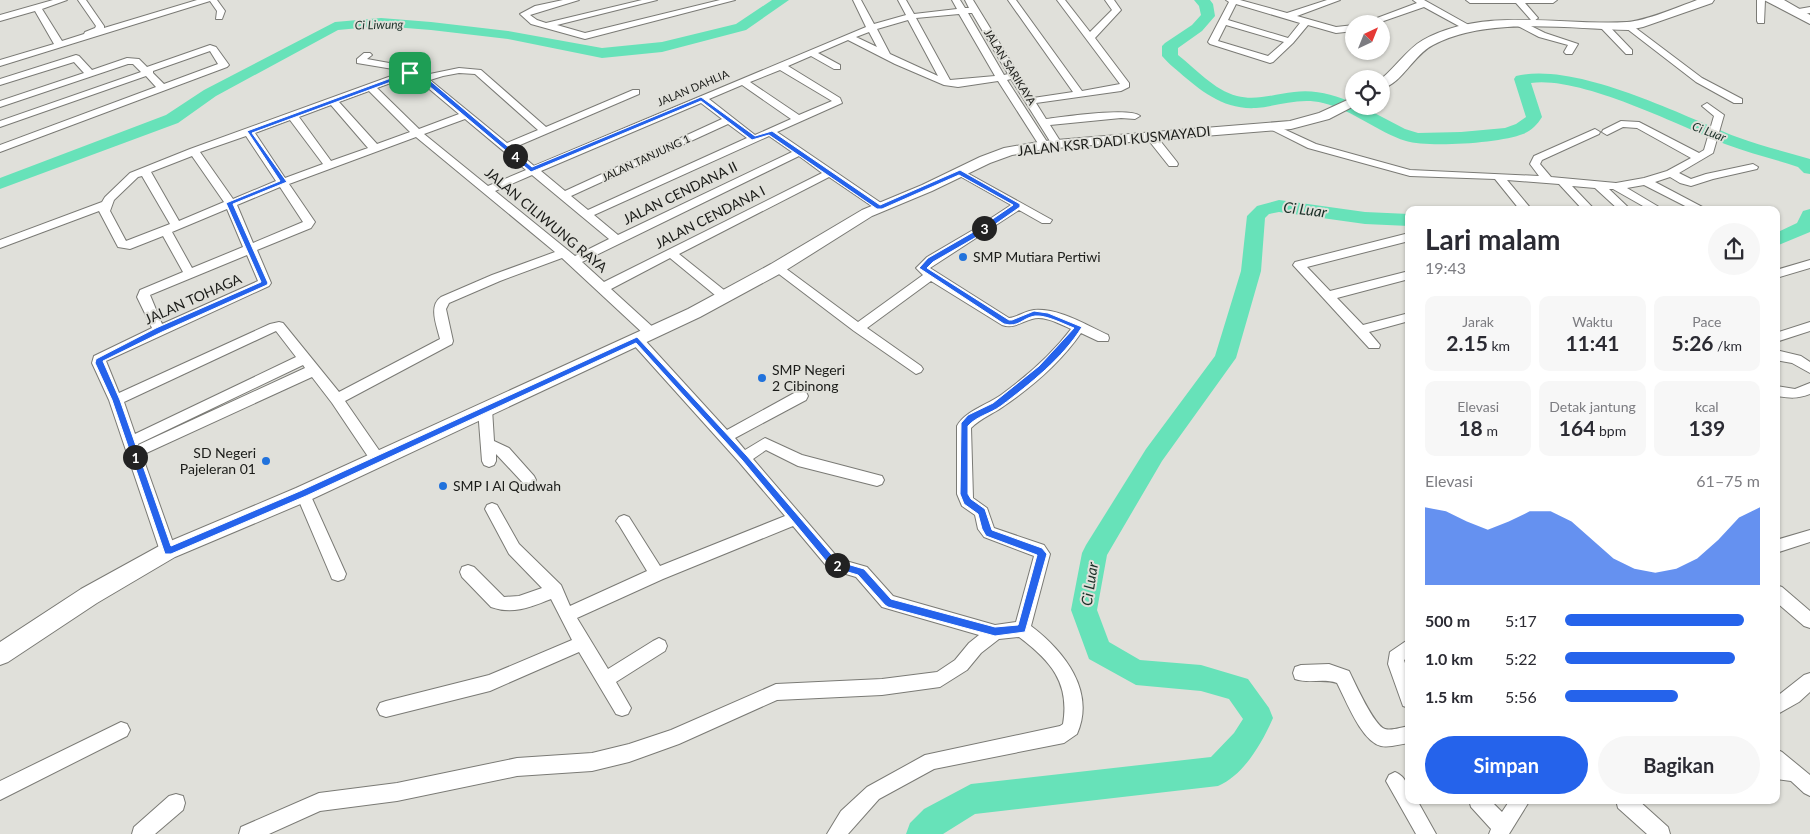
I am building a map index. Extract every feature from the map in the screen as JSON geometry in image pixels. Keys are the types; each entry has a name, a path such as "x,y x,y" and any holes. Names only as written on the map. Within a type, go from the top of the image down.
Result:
{"main road":[{"path":"1390,77 1429,42 1446,35 1471,29 1521,24 1629,26 1708,0"},
{"path":"1780,1 1810,20"},
{"name":"JALAN KSR DADI KUSMAYADI","path":"0,655 88,596 168,551 303,494 644,337 778,268 845,224 1009,151 1150,135 1271,127 1309,121 1345,105"}],"street":[{"path":"0,13 62,0"},
{"path":"0,58 10,57 99,30 100,26 82,0"},
{"path":"0,63 206,0"},
{"path":"213,0 221,11 219,17"},
{"path":"575,0 538,8 524,14 534,22 585,36 731,0"},
{"path":"546,25 651,0 663,16"},
{"path":"857,0 886,56"},
{"path":"902,0 947,83"},
{"name":"JALAN SARIKAYA","path":"956,0 1001,78 1051,145"},
{"name":"JALAN SARIKAYA","path":"969,0 1044,122 1051,145"},
{"path":"1012,0 1080,94"},
{"path":"1030,101 1121,88 1126,85 1061,0"},
{"path":"1090,38 1117,10 1109,0"},
{"path":"1306,21 1290,41 1270,60 1213,42 1232,0 1306,21 1336,30 1345,30"},
{"path":"1288,16 1336,0"},
{"path":"1470,0 1553,0"},
{"path":"1514,0 1534,18"},
{"path":"1761,0 1761,21"},
{"path":"1388,15 1420,2 1471,29"},
{"path":"40,4 58,43"},
{"name":"JALAN DAHLIA","path":"487,190 701,98 782,67 872,28 911,17 974,10"},
{"path":"1796,12 1810,10"},
{"path":"1222,21 1290,41"},
{"path":"1521,24 1542,35 1573,44 1569,52"},
{"path":"1604,26 1629,52"},
{"path":"1629,26 1699,80 1738,101"},
{"path":"850,37 886,56 947,83 958,84 1014,76"},
{"path":"0,124 210,48 213,49 224,63 224,66 218,69 0,149"},
{"path":"812,53 837,67"},
{"path":"367,55 360,61 408,69 429,77 467,116 617,240"},
{"path":"0,82 76,58 90,74"},
{"path":"0,104 136,60 163,89"},
{"path":"586,214 838,102 782,67"},
{"path":"0,244 105,205 120,187 134,175 194,151 410,73 429,77 470,71 478,72 545,131"},
{"path":"743,81 798,119"},
{"name":"JALAN CILIWUNG RAYA","path":"371,87 418,134 604,287 725,437 834,564 861,572 888,602 995,632"},
{"path":"505,148 636,92"},
{"path":"701,98 754,139"},
{"path":"333,101 375,149"},
{"path":"1271,127 1312,146 1410,173 1498,176 1616,186 1646,181 1672,172 1709,151 1717,128 1718,115 1707,106"},
{"path":"1044,122 1121,115 1135,116"},
{"path":"293,116 329,165"},
{"path":"105,205 104,211 122,244 126,245 284,182 467,116"},
{"name":"JALAN TANJUNG 1","path":"563,196 728,120"},
{"path":"1608,132 1626,123 1639,125 1699,158"},
{"path":"159,330 143,296 144,292 307,225 308,222 284,182 249,132"},
{"path":"770,132 880,207"},
{"path":"1548,180 1535,164 1538,158 1595,132"},
{"path":"1150,135 1173,164"},
{"path":"194,151 230,203 251,249"},
{"name":"JALAN CENDANA II","path":"574,261 799,152"},
{"path":"1672,172 1689,183 1753,167"},
{"path":"145,171 190,273"},
{"path":"960,172 1046,220"},
{"name":"JALAN CENDANA I","path":"604,287 830,173"},
{"path":"1498,176 1523,206"},
{"path":"1646,181 1694,206"},
{"path":"1563,182 1585,206"},
{"path":"1598,184 1621,206"},
{"path":"1616,186 1651,206"},
{"path":"1018,205 977,233 931,260 922,268 930,275 1006,322 1012,323 1034,314 1045,315 1103,338"},
{"path":"1374,345 1299,265 1405,237"},
{"name":"JALAN TOHAGA","path":"116,400 99,363 100,359 159,330 265,283 251,249"},
{"path":"337,400 447,340 440,309 441,303 445,300 562,253"},
{"path":"671,253 724,297"},
{"path":"1780,273 1810,264"},
{"path":"778,268 916,369"},
{"path":"858,328 930,275"},
{"path":"1327,296 1405,276"},
{"path":"1360,330 1405,318"},
{"path":"168,551 116,400 276,326 282,328 337,400 378,460"},
{"path":"1780,337 1810,326"},
{"path":"1022,628 1042,554 1039,550 989,533 986,529 982,512 967,502 964,494 964,426 971,418 996,405 1041,368 1073,336 1079,327"},
{"path":"1780,346 1810,368"},
{"path":"1780,356 1796,359"},
{"path":"132,447 305,358"},
{"path":"132,447 314,370"},
{"path":"1780,392 1796,394 1810,388"},
{"path":"725,437 801,396"},
{"path":"485,409 489,461"},
{"path":"744,458 765,443 798,460 877,480"},
{"path":"488,444 504,452 529,480"},
{"path":"303,494 338,574"},
{"path":"492,509 514,549 555,590 566,615 622,708"},
{"path":"566,615 657,574 794,519"},
{"path":"624,521 657,574"},
{"path":"1780,546 1810,536"},
{"path":"468,572 497,602 503,604 526,601 555,590"},
{"path":"1780,595 1810,621"},
{"path":"248,834 319,802 397,792 517,767 592,762 673,738 776,692 882,687 940,679 961,666 975,648 995,632 1022,628 1036,639 1068,677 1074,699 1072,728 1064,734 931,761 873,793 848,818 836,834"},
{"path":"386,709 490,683 583,643"},
{"path":"605,680 660,646"},
{"path":"1405,649 1396,656 1396,664 1405,689"},
{"path":"1301,673 1329,672 1343,677 1360,710 1376,734 1385,737 1405,734"},
{"path":"1780,704 1810,681"},
{"path":"0,791 121,730"},
{"path":"1780,761 1802,780"},
{"path":"1780,772 1802,780"},
{"path":"1395,781 1405,798"},
{"path":"141,834 176,803"},
{"path":"1409,804 1427,834"},
{"path":"1481,804 1500,831 1518,804"},
{"path":"1627,804 1662,834"}],"waterway":[{"name":"Ci Liwung","path":"0,184 172,119 210,93 335,26 381,22 431,26 508,35 602,53 662,47 741,27 782,0"},
{"name":"Ci Luar","path":"1201,0 1206,4 1208,16 1197,28 1170,46 1170,56 1217,94 1235,101 1255,103 1294,96 1314,96 1327,98 1352,108 1387,127 1411,137 1445,138 1505,134 1522,128 1534,117 1522,79 1540,77 1564,80 1593,87 1731,140 1804,163 1810,169"},
{"name":"Ci Luar","path":"921,834 935,820 971,799 1218,771 1244,743 1259,718 1238,688 1201,678 1136,672 1099,650 1084,610 1095,553 1154,455 1225,358 1251,271 1256,216 1263,210 1279,206 1365,218 1405,220"},
{"name":"Ci Luar","path":"1780,238 1805,227 1810,215"}],"place":[{"name":"SMP Mutiara Pertiwi","path":"963,257"},
{"name":"SMP Negeri 2 Cibinong","path":"762,378"},
{"name":"SD Negeri Pajeleran 01","path":"266,461"},
{"name":"SMP I Al Qudwah","path":"443,486"}],"route":[{"path":"410,73 417,74 425,80 531,170 701,98 754,139 770,132 880,207 960,172 1018,205 977,233 931,260 922,268 930,275 1006,322 1012,323 1034,314 1045,315 1079,327 1073,336 1041,368 996,405 971,418 964,426 964,494 967,502 982,512 986,529 989,533 1039,550 1042,554 1022,628 995,632 888,602 861,572 834,564 744,458 637,340 303,494 168,551 116,400 99,363 100,359 159,330 265,283 230,203 284,182 249,132 410,73"}]}
